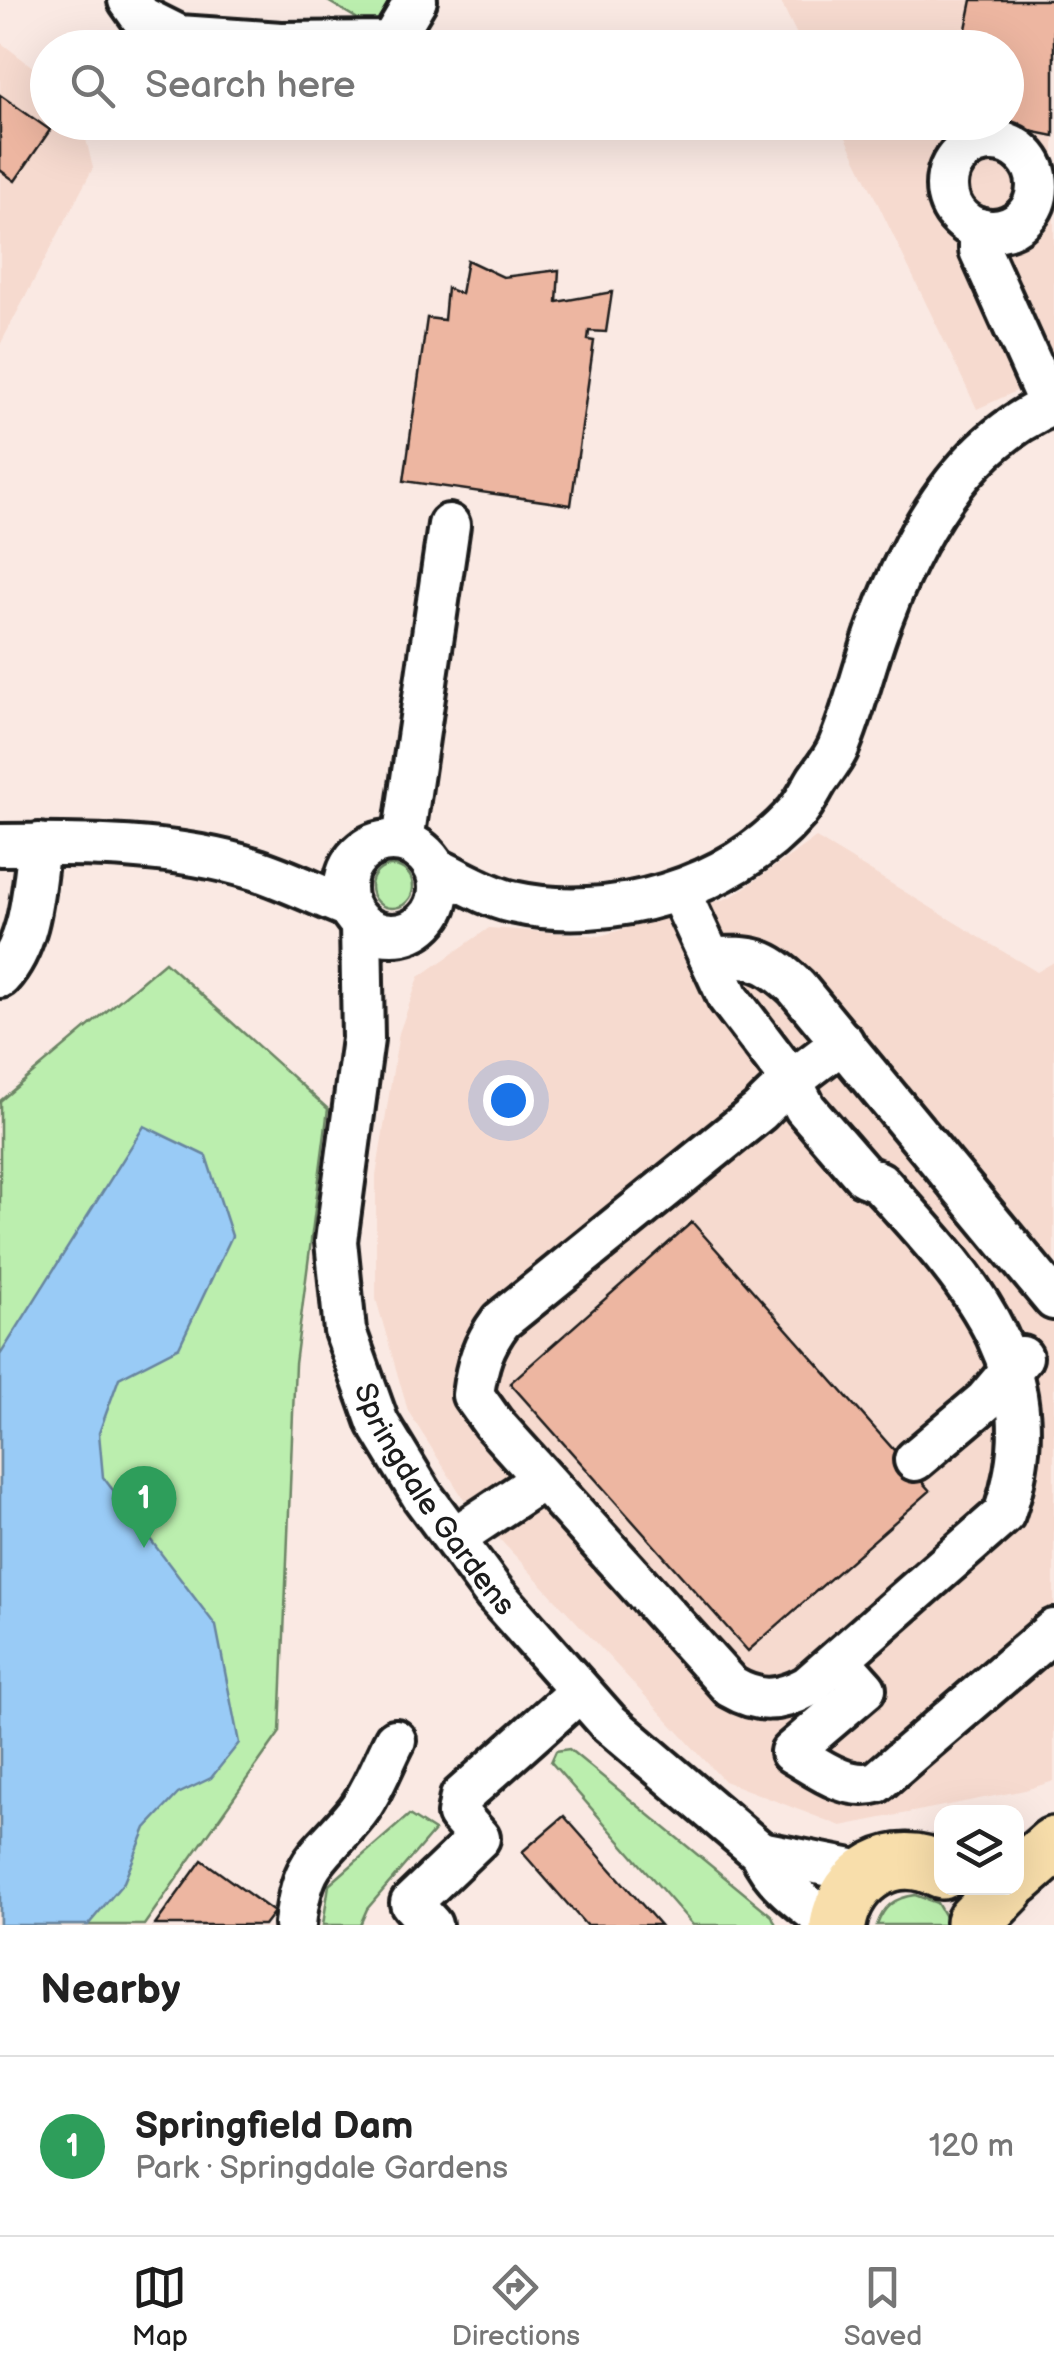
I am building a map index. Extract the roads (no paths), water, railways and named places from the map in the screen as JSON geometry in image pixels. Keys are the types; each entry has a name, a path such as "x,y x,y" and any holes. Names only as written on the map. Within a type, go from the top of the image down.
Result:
{"highway":[{"path":"1024,1844 1054,1843"},
{"path":"1024,1871 1054,1843"},
{"path":"835,1925 852,1888 934,1885"}],"street":[{"path":"128,0 141,18 166,30"},
{"path":"399,30 416,0"},
{"path":"980,143 1005,143 1017,148 1033,168 1039,222 980,229 958,216 948,192 951,167 958,156 980,143"},
{"path":"435,868 509,901 565,909 628,904 679,891 749,854 796,812 837,750 882,618 914,546 954,481 988,448 1035,412 1052,405 980,250 980,229"},
{"path":"403,841 448,525"},
{"path":"354,916 344,887 349,866 362,850 382,841 403,841 422,851 435,868 440,888 434,909 414,926"},
{"path":"0,977 15,961 28,918 20,844 122,847 254,869 354,916 380,934 509,901"},
{"path":"254,869 324,864 356,857"},
{"path":"679,891 728,997 795,1084 805,1108 864,1176 879,1182 1002,1317 1022,1356 1036,1411 1021,1484 1004,1514 807,1687 787,1698 750,1698 731,1687 492,1423 473,1394 482,1346 502,1321 795,1084 843,1042"},
{"name":"Springdale Gardens","path":"354,916 363,1039 336,1241 345,1331 378,1422 423,1496 494,1592 608,1722 760,1852 765,1864 793,1894 835,1925"},
{"name":"Springdale Gardens","path":"363,1039 414,926"},
{"path":"710,958 753,958 780,972 843,1042 1054,1300"},
{"path":"916,1460 985,1401 1022,1356"},
{"path":"454,1538 543,1478"},
{"path":"839,1660 865,1689 791,1752 848,1784 866,1785 877,1782 1054,1630"},
{"path":"431,1925 411,1903 479,1838 458,1814 461,1796 580,1691"},
{"path":"296,1925 303,1878 317,1854 359,1809 394,1740"},
{"name":"Springdale Gardens","path":"760,1852 934,1883"}],"water":[{"path":"144,1126 206,1156 232,1236 179,1347 119,1378 99,1433 103,1477 216,1626 239,1743 211,1778 178,1794 146,1828 124,1882 88,1925 0,1925 0,1355"}],"place":[{"name":"Springfield Dam","path":"144,1548"}]}
